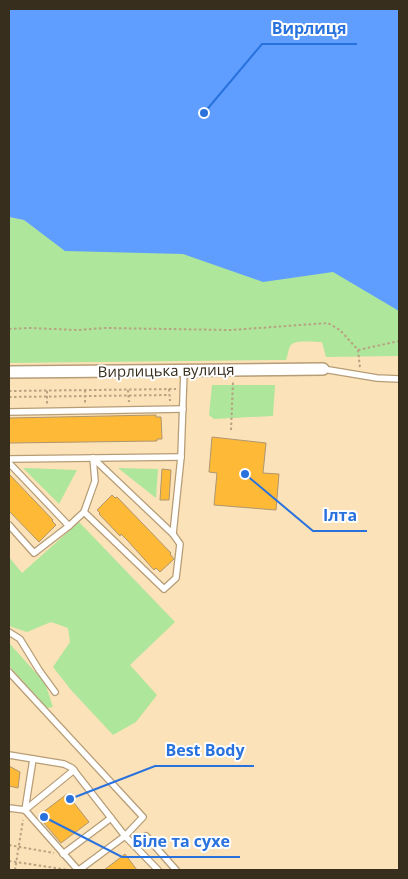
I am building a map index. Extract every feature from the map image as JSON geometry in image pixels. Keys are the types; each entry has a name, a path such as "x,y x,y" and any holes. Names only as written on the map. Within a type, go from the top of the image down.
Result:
{"street":[{"name":"Вирлицька вулиця","path":"9,372 323,369"}],"lane":[{"path":"323,369 399,380"},
{"path":"173,534 181,456 184,370"},
{"path":"9,412 183,409"},
{"path":"9,459 181,456"},
{"path":"9,525 34,553 69,526 84,512 94,481 93,458"},
{"path":"84,512 164,589 176,578 180,544 173,534 93,458"},
{"path":"9,463 69,526"},
{"path":"9,632 20,639 55,692"},
{"path":"9,672 143,817 125,836 78,870 25,810 9,808"},
{"path":"9,755 64,764 74,770 125,836 158,870"},
{"path":"25,810 33,758"},
{"path":"25,810 74,770"},
{"path":"63,854 111,818"},
{"path":"146,836 176,870"}],"path":[{"path":"9,329 231,330 328,323 340,330 358,350 361,376"},
{"path":"358,350 399,342"},
{"path":"231,430 232,382"},
{"path":"169,389 170,409"},
{"path":"9,391 184,389"},
{"path":"85,390 85,410"},
{"path":"128,390 129,410"},
{"path":"47,391 48,411"},
{"path":"9,397 169,395"},
{"path":"15,870 25,810"},
{"path":"9,845 63,854"},
{"path":"9,861 74,870"}],"green space":[{"path":"9,217 24,220 39,231 183,254 296,277 333,271 363,289 399,303 399,356 326,357 322,342 298,342 290,347 286,360 9,363"},
{"path":"212,385 275,385 273,416 214,419 209,415"},
{"path":"23,468 77,470 59,504"},
{"path":"118,468 158,469 156,498"},
{"path":"79,522 175,622 130,665 157,695 136,722 113,735 71,690 53,667 70,642 68,628 51,622 27,632 9,626 9,557 22,573"},
{"path":"9,643 45,683 53,707 47,708 9,666"}],"water":[{"path":"9,9 399,9 399,311 333,272 263,282 183,254 65,251 24,220 9,217"}],"building":[{"path":"156,415 156,417 161,417 162,439 157,439 157,441 9,443 9,418"},
{"path":"212,437 266,443 263,473 279,474 276,510 214,505 217,473 209,472"},
{"path":"162,469 171,470 169,500 160,500"},
{"path":"9,474 56,525 39,542 9,511"},
{"path":"112,495 115,498 117,497 171,553 174,559 160,572 156,568 154,570 127,540 121,534 120,536 99,514 97,510"},
{"path":"9,766 20,772 18,788 9,786"},
{"path":"67,794 89,822 61,843 38,816"},
{"path":"125,854 137,870 104,870"}],"place":[{"name":"Вирлиця","path":"204,113"},
{"name":"Ілта","path":"245,474"},
{"name":"Best Body","path":"70,799"},
{"name":"Біле та сухе","path":"44,817"}]}
